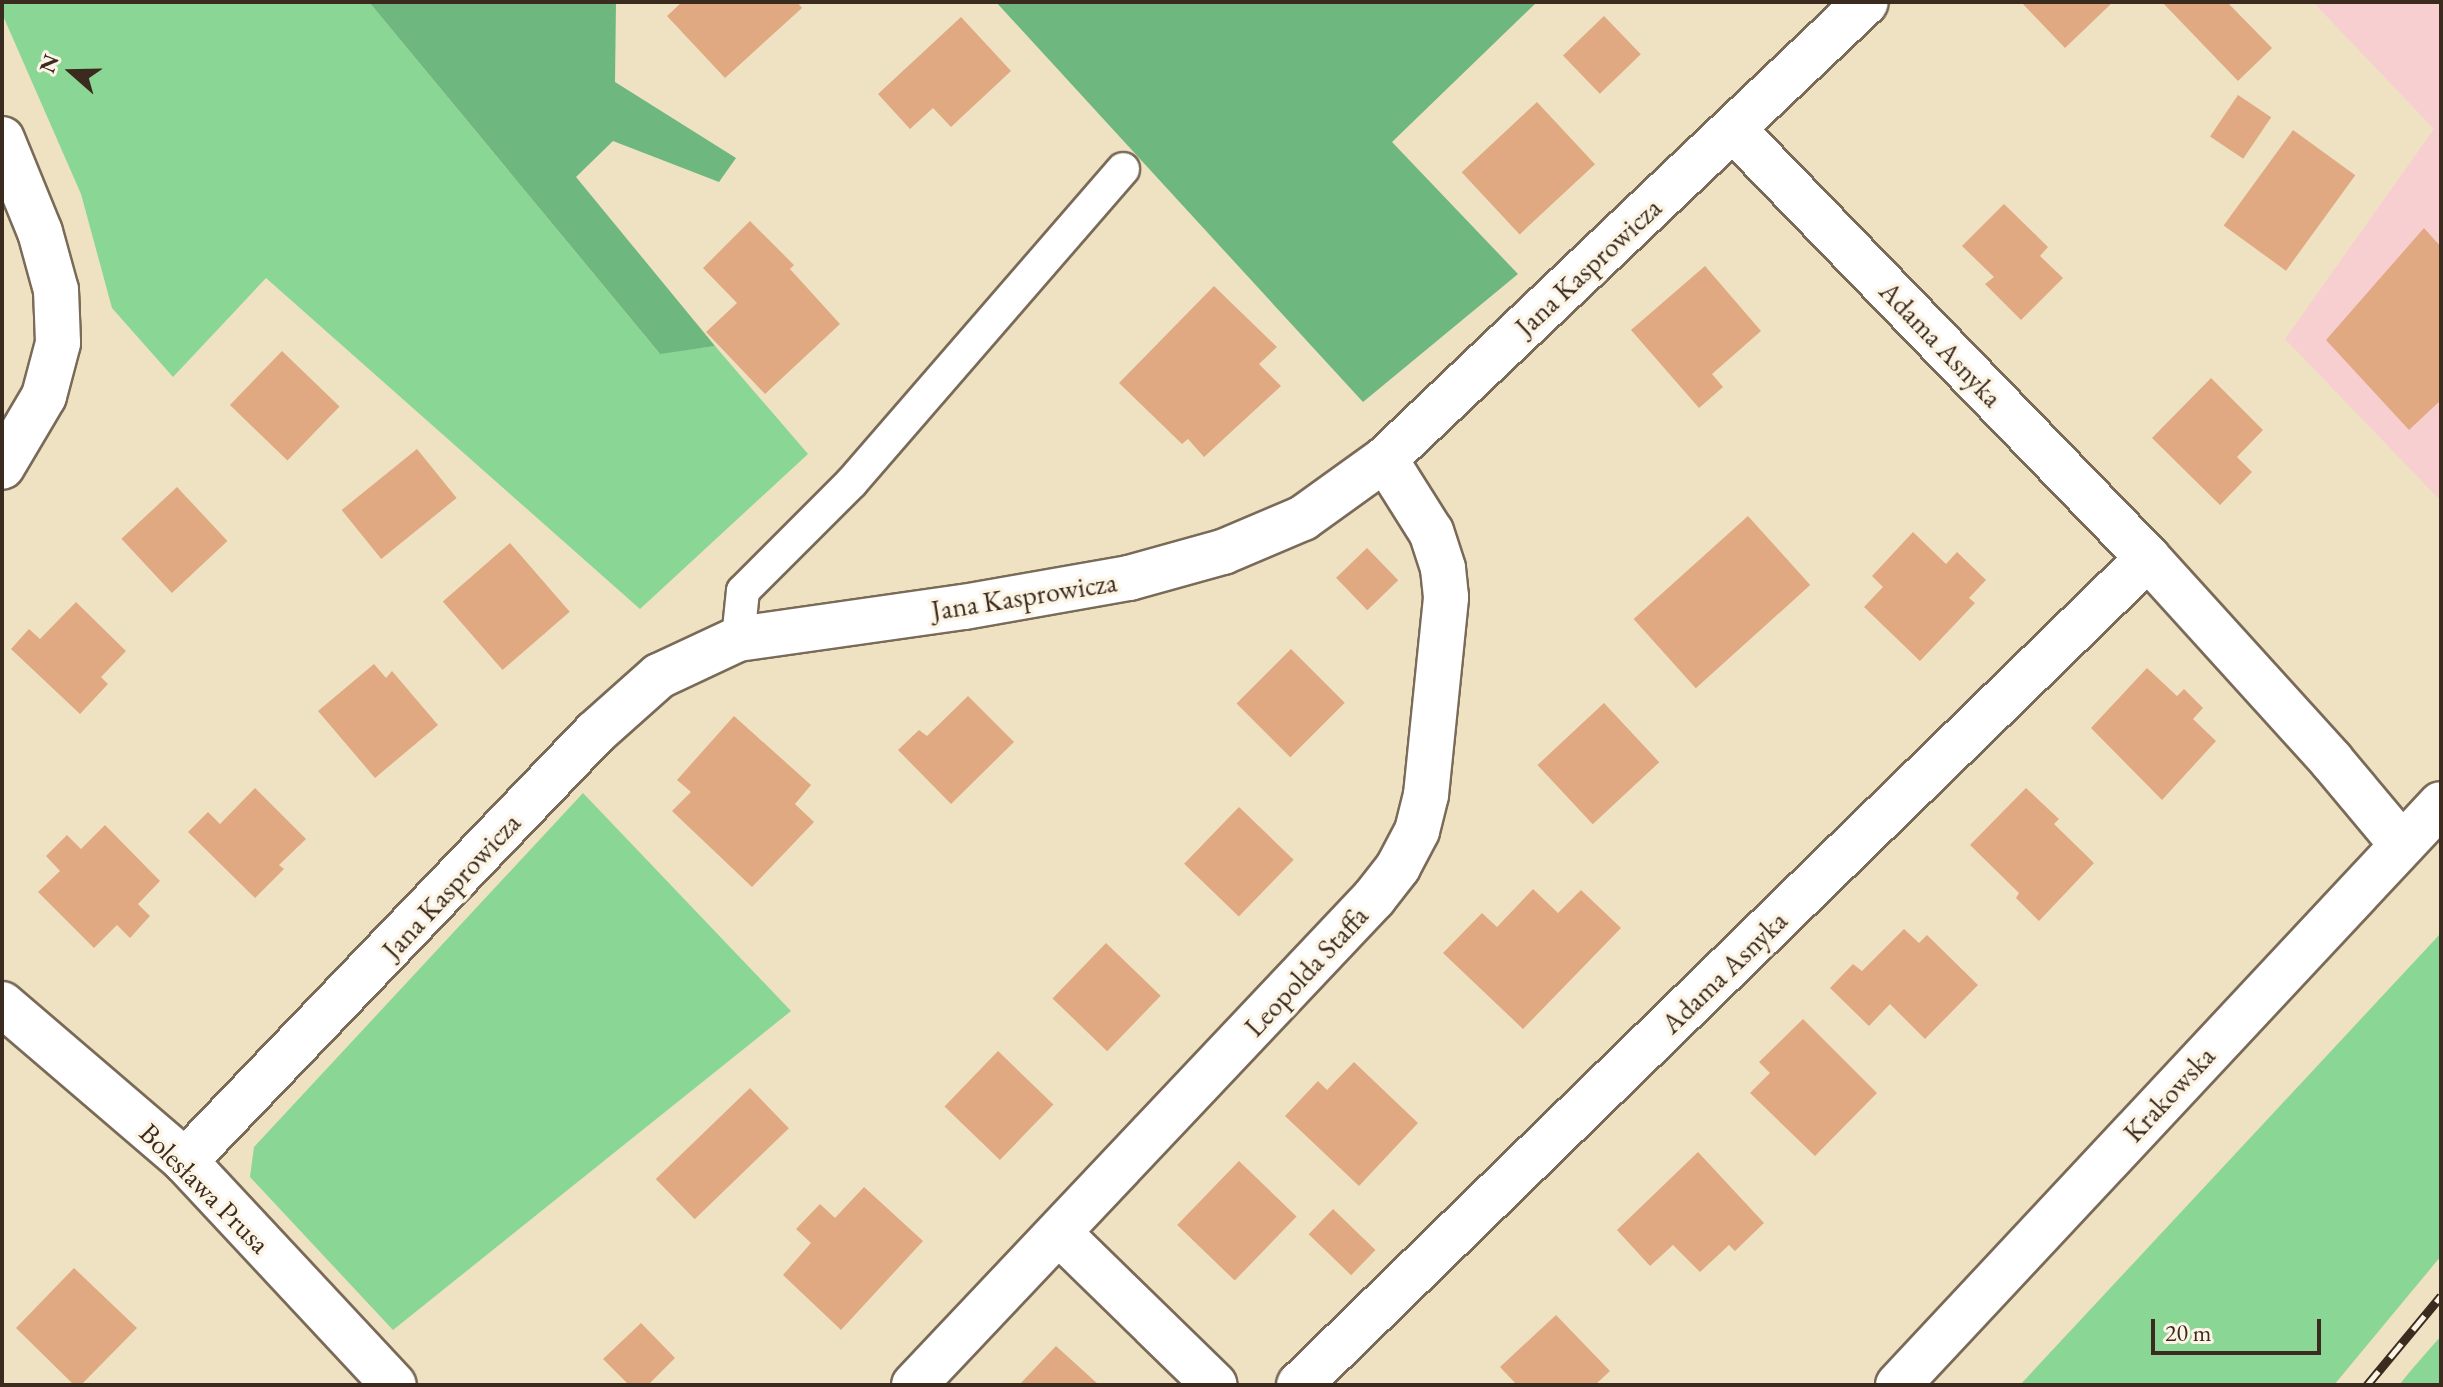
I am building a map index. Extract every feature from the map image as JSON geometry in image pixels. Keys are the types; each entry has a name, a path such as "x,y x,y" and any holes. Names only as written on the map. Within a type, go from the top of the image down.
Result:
{"street":[{"name":"Jana Kasprowicza","path":"185,1161 595,733 659,676 738,639 964,607 1129,578 1223,552 1303,518 1385,459 1866,2"},
{"name":"Adama Asnyka","path":"1734,130 2148,558 2331,760 2402,845"},
{"path":"2,139 40,232 56,290 58,343 44,396 14,452 2,467"},
{"name":"Leopolda Staffa","path":"914,1385 1060,1234 1374,898 1398,867 1417,831 1426,795 1446,597 1443,568 1431,532 1385,459"},
{"name":"Adama Asnyka","path":"1299,1385 2148,558"},
{"name":"Krakowska","path":"1898,1385 2441,804"},
{"name":"Bolesława Prusa","path":"2,1004 185,1161 394,1385"},
{"path":"1060,1234 1215,1385"}],"lane":[{"path":"738,639 743,591 852,482 1123,169"}],"shaded area":[{"path":"2313,2 2441,2 2441,501 2285,339 2434,129"}],"green space":[{"path":"2,2 369,2 659,353 715,346 808,454 640,609 266,278 173,377 112,308 81,194 4,18"},
{"path":"369,2 616,2 615,82 736,158 719,182 613,141 576,177 715,346 660,354"},
{"path":"996,2 1537,2 1392,142 1518,274 1363,402"},
{"path":"583,793 791,1011 393,1330 250,1177 254,1147"},
{"path":"2441,933 2441,1256 2334,1385 2020,1385"},
{"path":"2441,1336 2441,1385 2399,1385 2413,1368"}],"building":[{"path":"682,2 797,2 802,8 725,78 667,16"},
{"path":"2021,2 2113,2 2065,48"},
{"path":"2162,2 2227,2 2272,48 2238,81"},
{"path":"1604,16 1641,54 1600,94 1563,56"},
{"path":"961,17 1011,71 951,127 933,108 910,129 878,94"},
{"path":"2238,95 2271,117 2243,159 2210,136"},
{"path":"1537,102 1595,164 1520,234 1462,172"},
{"path":"2293,130 2355,175 2286,271 2224,225"},
{"path":"2004,204 2048,247 2040,256 2063,278 2021,320 1985,284 1994,277 1962,246"},
{"path":"750,221 794,265 790,269 840,324 765,394 706,332 737,303 703,268"},
{"path":"2424,228 2441,247 2441,400 2409,430 2326,340"},
{"path":"1705,266 1761,331 1712,374 1723,387 1699,408 1631,330"},
{"path":"1214,286 1277,347 1259,364 1281,386 1204,457 1188,439 1182,444 1119,383"},
{"path":"282,351 340,407 287,461 230,405"},
{"path":"2211,378 2263,430 2237,457 2252,472 2220,505 2152,438"},
{"path":"417,449 457,498 381,559 342,510"},
{"path":"177,487 227,541 172,593 121,539"},
{"path":"1748,516 1810,585 1696,688 1634,619"},
{"path":"1913,532 1946,564 1957,552 1986,580 1969,598 1975,603 1920,661 1864,607 1883,587 1872,576"},
{"path":"510,543 570,612 503,670 443,601"},
{"path":"1367,548 1398,580 1367,610 1336,578"},
{"path":"76,602 126,651 101,677 108,684 80,714 11,649 29,629 40,639"},
{"path":"1291,649 1345,703 1290,757 1237,703"},
{"path":"374,664 386,678 392,671 438,725 375,778 318,711"},
{"path":"2147,668 2177,696 2184,689 2203,708 2193,719 2216,741 2162,800 2091,728"},
{"path":"968,696 1014,742 951,804 898,750 919,730 927,736"},
{"path":"1604,703 1659,762 1593,824 1537,765"},
{"path":"734,716 811,785 795,804 814,822 752,887 672,811 691,792 677,780"},
{"path":"255,788 306,839 279,865 284,869 255,898 188,832 208,812 220,824"},
{"path":"2026,788 2059,819 2054,824 2094,863 2039,921 2016,898 2019,893 1970,845"},
{"path":"1239,807 1294,860 1239,917 1184,864"},
{"path":"105,825 160,881 138,904 150,916 130,938 117,925 94,948 38,892 60,871 46,856 67,835 81,849"},
{"path":"1533,889 1558,913 1581,890 1621,928 1523,1029 1443,953 1482,913 1497,927"},
{"path":"1904,929 1919,943 1927,935 1978,985 1925,1039 1890,1004 1869,1026 1830,988 1853,964 1862,971"},
{"path":"1106,943 1161,996 1107,1051 1053,998"},
{"path":"1803,1019 1877,1093 1815,1156 1750,1093 1770,1073 1759,1062"},
{"path":"998,1051 1053,1104 1000,1160 945,1106"},
{"path":"1354,1062 1418,1123 1359,1186 1285,1116 1318,1081 1327,1090"},
{"path":"750,1088 789,1128 695,1219 656,1179"},
{"path":"1698,1152 1764,1223 1735,1251 1729,1245 1700,1272 1673,1245 1650,1266 1617,1230"},
{"path":"1239,1161 1297,1217 1235,1281 1177,1225"},
{"path":"864,1187 923,1241 841,1330 783,1275 811,1243 796,1229 820,1204 835,1218"},
{"path":"1333,1209 1375,1250 1351,1275 1309,1234"},
{"path":"74,1268 137,1328 81,1385 74,1385 16,1328"},
{"path":"1556,1315 1610,1371 1595,1385 1517,1385 1500,1367"},
{"path":"641,1323 675,1358 648,1385 629,1385 603,1359"},
{"path":"1056,1346 1099,1385 1019,1385"}],"railway":[{"path":"2367,1385 2441,1296"}]}
